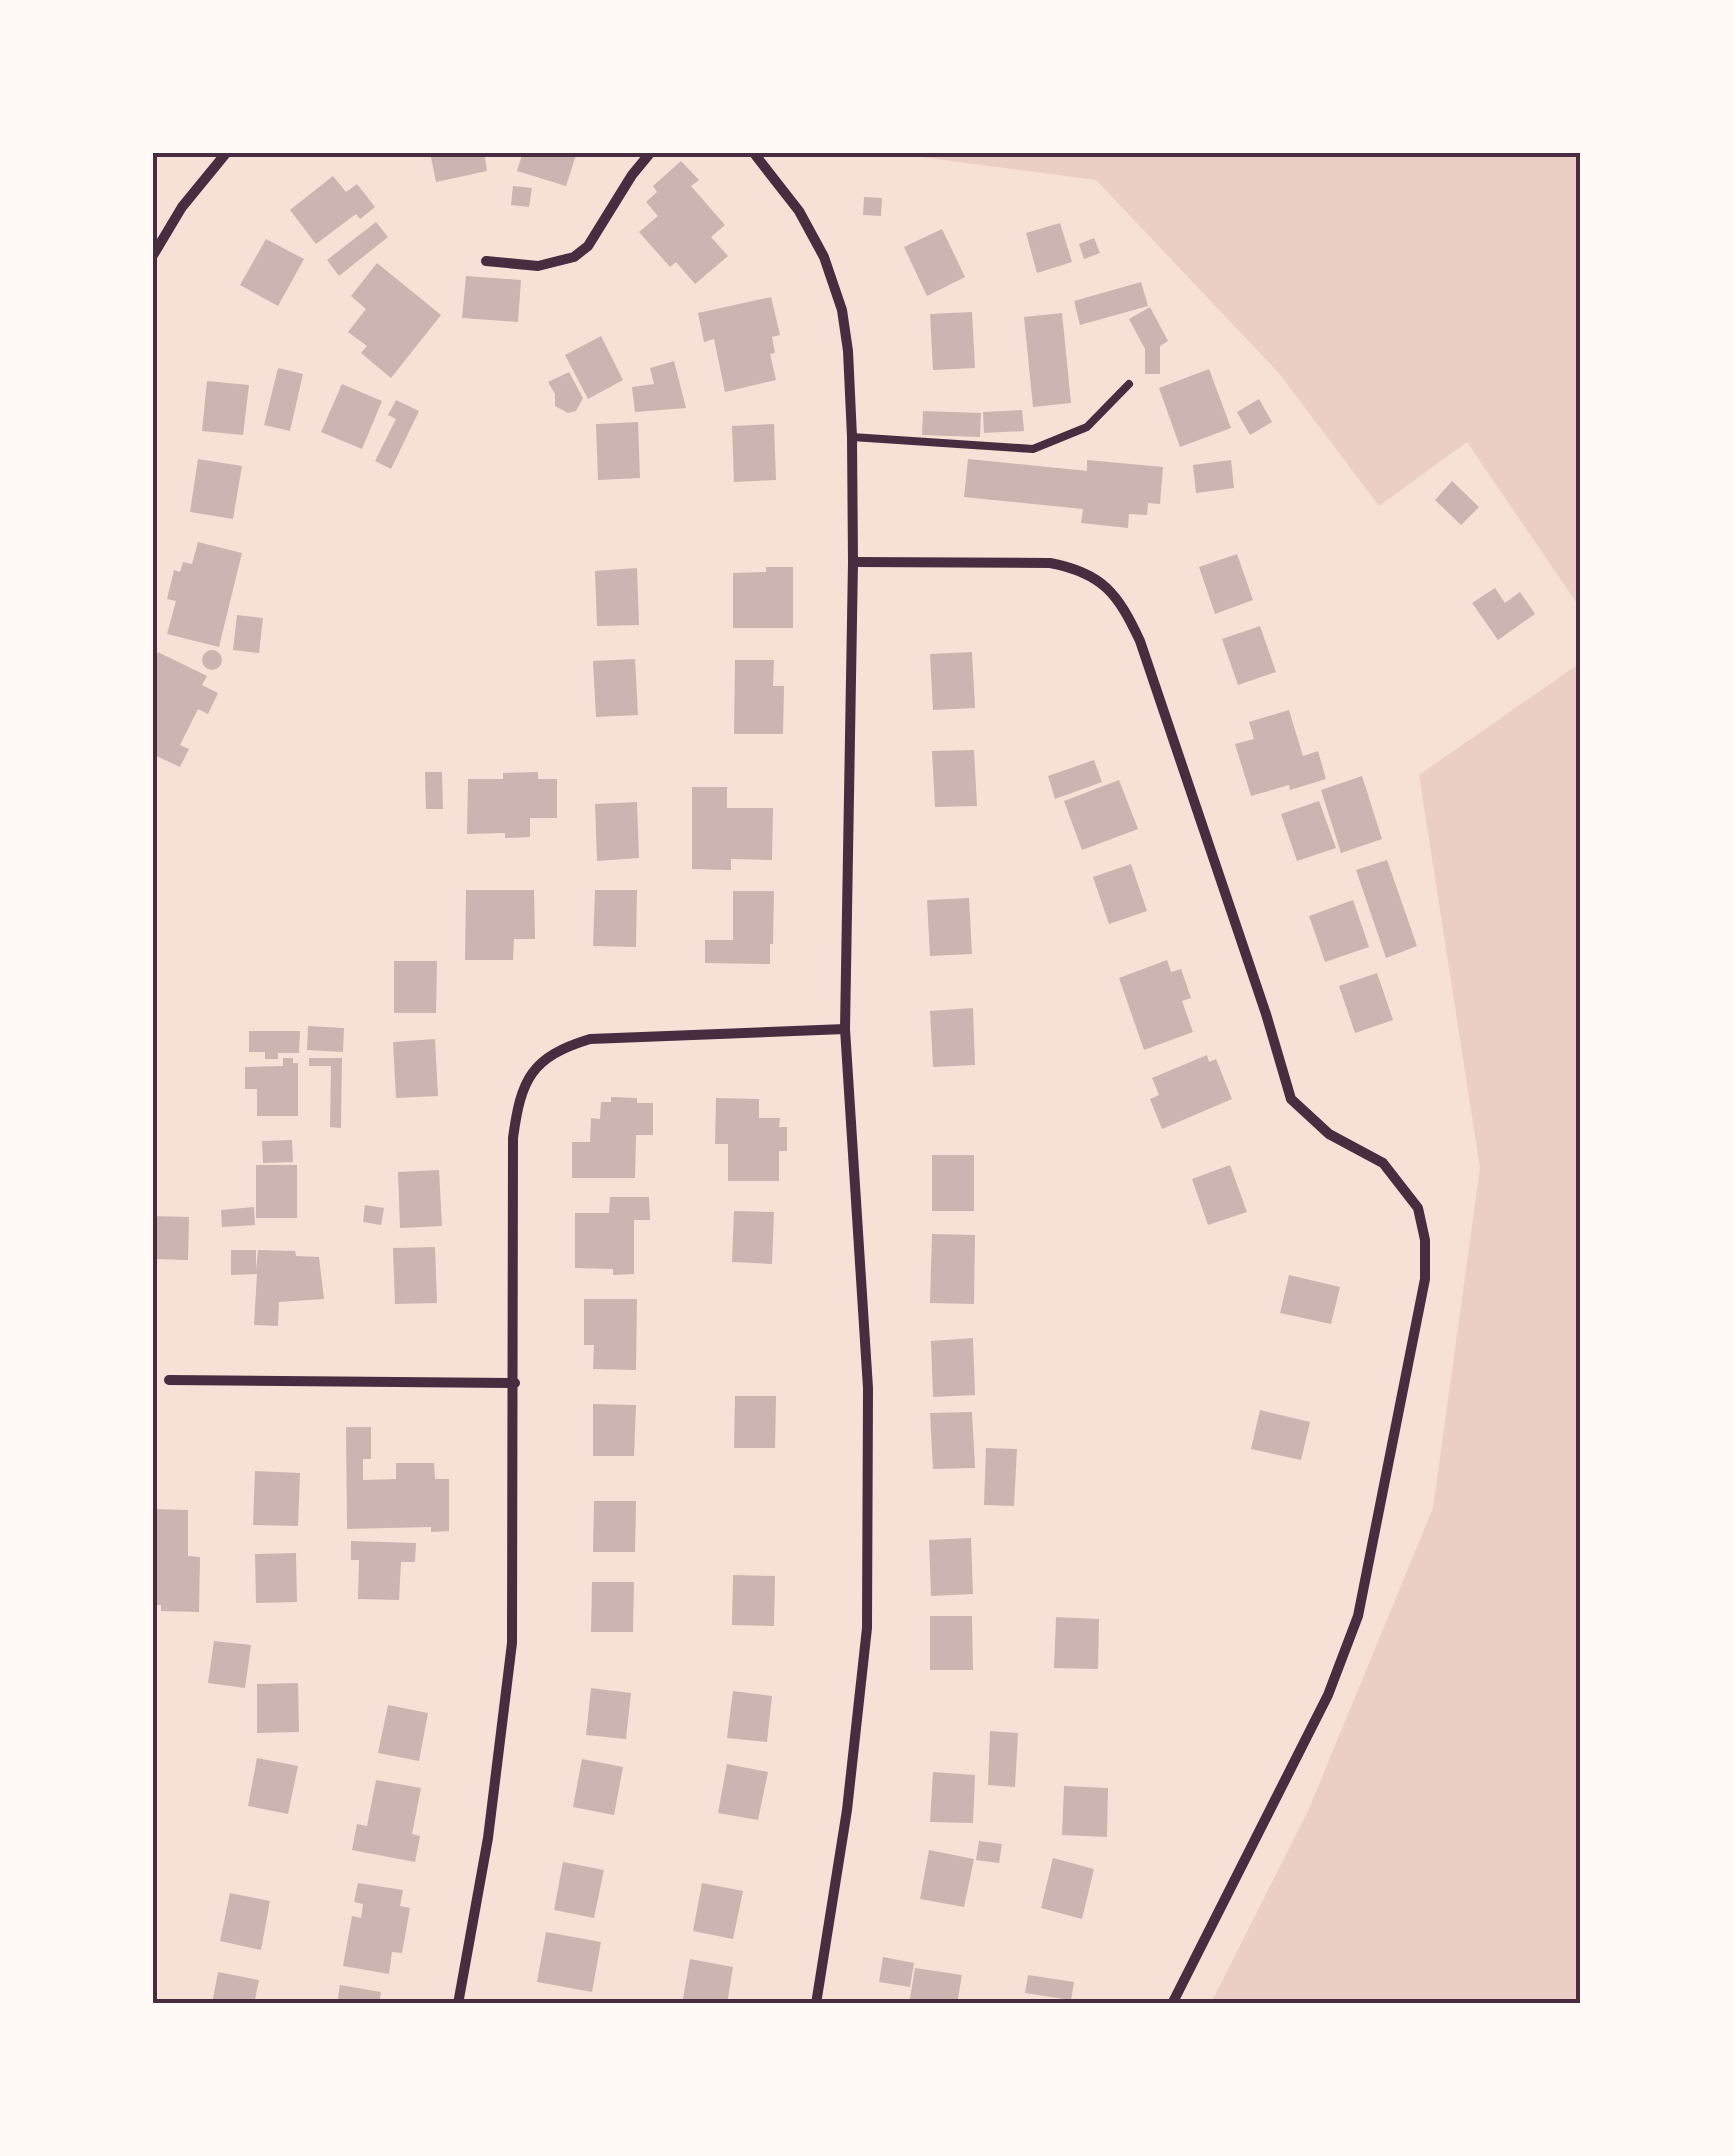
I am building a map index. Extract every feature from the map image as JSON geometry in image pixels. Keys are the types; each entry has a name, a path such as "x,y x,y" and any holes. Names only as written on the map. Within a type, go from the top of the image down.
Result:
{"street":[{"path":"152,256 182,207 227,152"},
{"path":"486,261 538,266 574,257 588,246 632,175 652,152"},
{"path":"753,152 799,212 824,258 842,310 852,437 854,562 845,1028 868,1388 867,1628 848,1810 816,2004"},
{"path":"854,562 1050,564 1081,569 1106,585 1124,608 1140,641 1291,1099 1329,1134 1384,1163 1418,1208 1425,1240 1425,1279 1358,1616 1328,1695 1172,2004"},
{"path":"458,2004 488,1838 512,1643 514,1138 518,1097 541,1061 559,1048 590,1039 845,1028"},
{"path":"169,1380 515,1382"}],"lane":[{"path":"852,437 1032,449 1087,427 1129,384"}],"shaded area":[{"path":"883,152 1580,153 1580,608 1467,442 1379,506 1278,372 1096,180"},
{"path":"1580,663 1580,2003 1211,2003 1308,1811 1433,1508 1480,1168 1419,775"}],"building":[{"path":"430,152 484,152 487,171 436,182"},
{"path":"523,152 577,152 566,186 517,171"},
{"path":"681,161 699,180 691,186 725,225 711,237 728,256 695,284 676,262 670,267 639,232 658,216 646,202 657,192 653,186"},
{"path":"333,176 346,192 357,184 375,207 360,219 356,214 316,244 290,210"},
{"path":"513,186 532,188 529,207 511,205"},
{"path":"864,197 882,198 881,216 863,215"},
{"path":"376,222 388,237 339,276 327,260"},
{"path":"1060,223 1072,262 1037,273 1026,233"},
{"path":"942,229 965,277 927,296 904,247"},
{"path":"1094,238 1100,253 1084,259 1079,244"},
{"path":"266,239 304,259 278,306 240,285"},
{"path":"377,263 441,315 391,378 361,353 367,346 348,332 366,309 351,296"},
{"path":"466,276 521,280 518,322 462,318"},
{"path":"1141,282 1148,306 1080,325 1074,301"},
{"path":"771,297 780,335 772,337 775,353 770,354 776,380 725,392 714,339 704,342 698,313"},
{"path":"1150,307 1168,341 1160,346 1160,374 1145,374 1145,349 1129,319"},
{"path":"972,312 975,368 933,370 930,314"},
{"path":"1062,313 1071,403 1033,407 1024,317"},
{"path":"601,336 623,380 588,399 565,355"},
{"path":"674,361 686,408 635,412 632,387 654,384 650,368"},
{"path":"278,368 303,374 290,431 264,425"},
{"path":"1209,369 1231,428 1180,447 1159,388"},
{"path":"569,372 583,398 576,411 568,413 555,406 555,394 548,382"},
{"path":"207,381 249,385 243,435 202,431"},
{"path":"342,384 382,401 362,449 321,432"},
{"path":"1259,399 1272,422 1250,435 1237,412"},
{"path":"396,400 419,411 391,469 375,461 396,419 388,415"},
{"path":"1022,410 1024,431 984,433 983,412"},
{"path":"923,411 981,413 980,437 922,435"},
{"path":"638,422 640,478 598,480 596,424"},
{"path":"774,424 776,480 734,482 732,426"},
{"path":"198,459 242,466 233,519 190,512"},
{"path":"968,459 1087,471 1087,460 1163,467 1160,504 1148,503 1147,515 1129,514 1128,528 1081,523 1083,509 964,497"},
{"path":"1231,460 1234,488 1196,493 1193,465"},
{"path":"1452,481 1479,507 1461,525 1435,500"},
{"path":"198,542 242,553 219,647 167,634 176,601 167,599 174,570 180,572 183,562 192,564"},
{"path":"1237,554 1253,600 1215,614 1199,567"},
{"path":"766,567 793,567 793,628 733,628 733,573 766,572"},
{"path":"637,568 639,625 597,626 595,571"},
{"path":"1495,588 1505,603 1520,592 1535,614 1498,640 1472,603"},
{"path":"237,615 263,618 259,653 233,650"},
{"path":"1260,626 1276,672 1238,685 1222,639"},
{"path":"212,650 222,660 212,670 202,660"},
{"path":"158,652 207,676 202,685 218,693 208,714 198,709 180,745 189,749 180,767 152,754 152,663"},
{"path":"972,652 975,708 933,710 930,654"},
{"path":"635,659 638,715 596,717 593,661"},
{"path":"735,660 774,660 773,686 784,686 783,734 734,734"},
{"path":"1289,710 1303,756 1318,751 1326,779 1251,796 1235,744 1254,739 1249,722"},
{"path":"974,750 977,806 935,807 932,751"},
{"path":"1094,760 1102,782 1055,799 1048,776"},
{"path":"425,772 442,772 443,809 426,809"},
{"path":"538,772 538,779 557,779 557,818 530,818 530,837 467,834 468,779 503,779 503,773"},
{"path":"1362,776 1382,839 1341,853 1321,790"},
{"path":"1119,780 1138,829 1082,850 1064,801"},
{"path":"692,787 727,787 727,808 773,808 772,860 731,859 731,870 692,869"},
{"path":"1319,801 1336,848 1297,861 1281,814"},
{"path":"637,802 639,858 597,861 595,804"},
{"path":"1387,860 1417,946 1386,958 1356,870"},
{"path":"1131,864 1147,911 1109,924 1093,877"},
{"path":"466,890 534,890 535,939 514,939 513,960 465,960"},
{"path":"595,890 637,890 636,947 593,946"},
{"path":"733,891 774,891 770,964 705,963 705,940 733,940"},
{"path":"969,898 972,954 930,956 927,900"},
{"path":"1353,900 1369,947 1325,962 1309,916"},
{"path":"1167,960 1171,972 1181,969 1191,998 1182,1001 1193,1032 1144,1050 1119,978"},
{"path":"394,961 437,961 436,1013 394,1013"},
{"path":"1377,973 1393,1020 1355,1033 1339,986"},
{"path":"973,1008 975,1065 933,1067 930,1011"},
{"path":"308,1026 344,1028 343,1052 307,1050"},
{"path":"249,1031 300,1031 299,1053 278,1053 278,1059 265,1059 265,1052 249,1052"},
{"path":"435,1039 438,1096 396,1098 393,1042"},
{"path":"1207,1055 1209,1062 1216,1059 1232,1099 1162,1129 1150,1099 1159,1095 1152,1078"},
{"path":"283,1058 293,1058 293,1063 298,1063 298,1116 257,1116 257,1089 245,1089 245,1067 283,1066"},
{"path":"309,1058 342,1058 341,1128 330,1127 331,1066 309,1066"},
{"path":"611,1097 653,1103 653,1135 636,1135 635,1178 572,1178 572,1142 590,1142 591,1118 600,1119 601,1102 611,1102"},
{"path":"716,1098 759,1099 759,1118 780,1118 779,1127 787,1127 787,1151 779,1151 779,1181 728,1181 728,1144 715,1144"},
{"path":"292,1140 293,1162 263,1163 262,1141"},
{"path":"932,1155 974,1155 974,1211 932,1211"},
{"path":"256,1165 297,1165 297,1218 256,1218"},
{"path":"1230,1165 1247,1212 1208,1225 1192,1179"},
{"path":"439,1170 442,1226 400,1228 398,1172"},
{"path":"610,1197 649,1197 650,1220 634,1220 634,1274 613,1275 613,1269 575,1268 575,1213 609,1213"},
{"path":"365,1205 384,1208 381,1225 363,1222"},
{"path":"254,1207 255,1225 222,1227 221,1210"},
{"path":"734,1211 774,1212 772,1264 732,1262"},
{"path":"152,1216 189,1217 188,1260 152,1259"},
{"path":"932,1234 975,1235 974,1304 930,1303"},
{"path":"435,1247 437,1303 395,1304 393,1248"},
{"path":"231,1250 256,1250 256,1271 258,1250 295,1251 296,1256 319,1257 324,1299 279,1302 278,1326 254,1325 257,1274 231,1275"},
{"path":"1289,1275 1340,1287 1331,1324 1280,1313"},
{"path":"584,1299 637,1299 636,1370 593,1369 594,1345 584,1345"},
{"path":"973,1338 975,1395 933,1397 931,1341"},
{"path":"735,1396 776,1396 775,1448 734,1448"},
{"path":"593,1404 636,1405 634,1456 593,1456"},
{"path":"1260,1410 1310,1422 1301,1460 1251,1449"},
{"path":"972,1412 975,1468 933,1469 930,1413"},
{"path":"346,1427 371,1427 371,1459 363,1459 363,1480 396,1479 396,1463 434,1463 435,1479 449,1479 449,1531 431,1532 431,1527 347,1529"},
{"path":"986,1448 1017,1449 1014,1506 984,1505"},
{"path":"255,1471 300,1473 298,1526 253,1525"},
{"path":"594,1501 636,1501 635,1552 593,1552"},
{"path":"152,1509 188,1510 188,1556 200,1557 199,1612 161,1611 161,1605 152,1605"},
{"path":"971,1538 973,1594 931,1596 929,1540"},
{"path":"351,1541 416,1543 415,1562 401,1562 399,1600 358,1599 359,1560 351,1560"},
{"path":"296,1553 297,1602 256,1603 255,1554"},
{"path":"733,1575 775,1576 774,1626 732,1625"},
{"path":"592,1582 634,1582 633,1632 591,1632"},
{"path":"930,1616 972,1616 973,1670 930,1670"},
{"path":"1056,1617 1099,1619 1098,1669 1054,1668"},
{"path":"214,1641 251,1645 245,1688 208,1683"},
{"path":"298,1683 299,1732 257,1733 257,1684"},
{"path":"591,1688 631,1693 626,1739 586,1735"},
{"path":"733,1691 772,1696 767,1742 727,1738"},
{"path":"388,1705 428,1713 419,1761 378,1753"},
{"path":"990,1731 1018,1733 1015,1787 988,1785"},
{"path":"257,1758 298,1766 288,1814 248,1806"},
{"path":"582,1759 623,1767 614,1815 573,1807"},
{"path":"727,1764 768,1772 758,1820 718,1813"},
{"path":"933,1772 975,1775 973,1823 930,1822"},
{"path":"376,1780 421,1788 412,1834 420,1836 415,1862 352,1850 357,1824 367,1826"},
{"path":"1064,1786 1108,1788 1107,1837 1062,1835"},
{"path":"979,1841 1002,1844 999,1863 976,1860"},
{"path":"929,1850 974,1859 964,1907 920,1899"},
{"path":"1053,1858 1094,1869 1082,1919 1041,1908"},
{"path":"563,1862 604,1870 594,1918 554,1910"},
{"path":"358,1883 403,1890 400,1906 410,1908 402,1953 392,1952 389,1974 343,1966 352,1916 361,1918 363,1904 354,1902"},
{"path":"702,1883 743,1891 733,1939 693,1931"},
{"path":"230,1893 270,1901 261,1950 220,1941"},
{"path":"546,1932 601,1942 592,1992 537,1982"},
{"path":"883,1957 914,1963 910,1987 879,1982"},
{"path":"690,1959 733,1967 727,2004 682,2004"},
{"path":"915,1968 962,1975 957,2004 909,2004"},
{"path":"218,1972 259,1980 254,2004 212,2004"},
{"path":"1028,1975 1074,1982 1071,2000 1025,1993"},
{"path":"340,1985 381,1992 379,2004 337,2004"}]}
